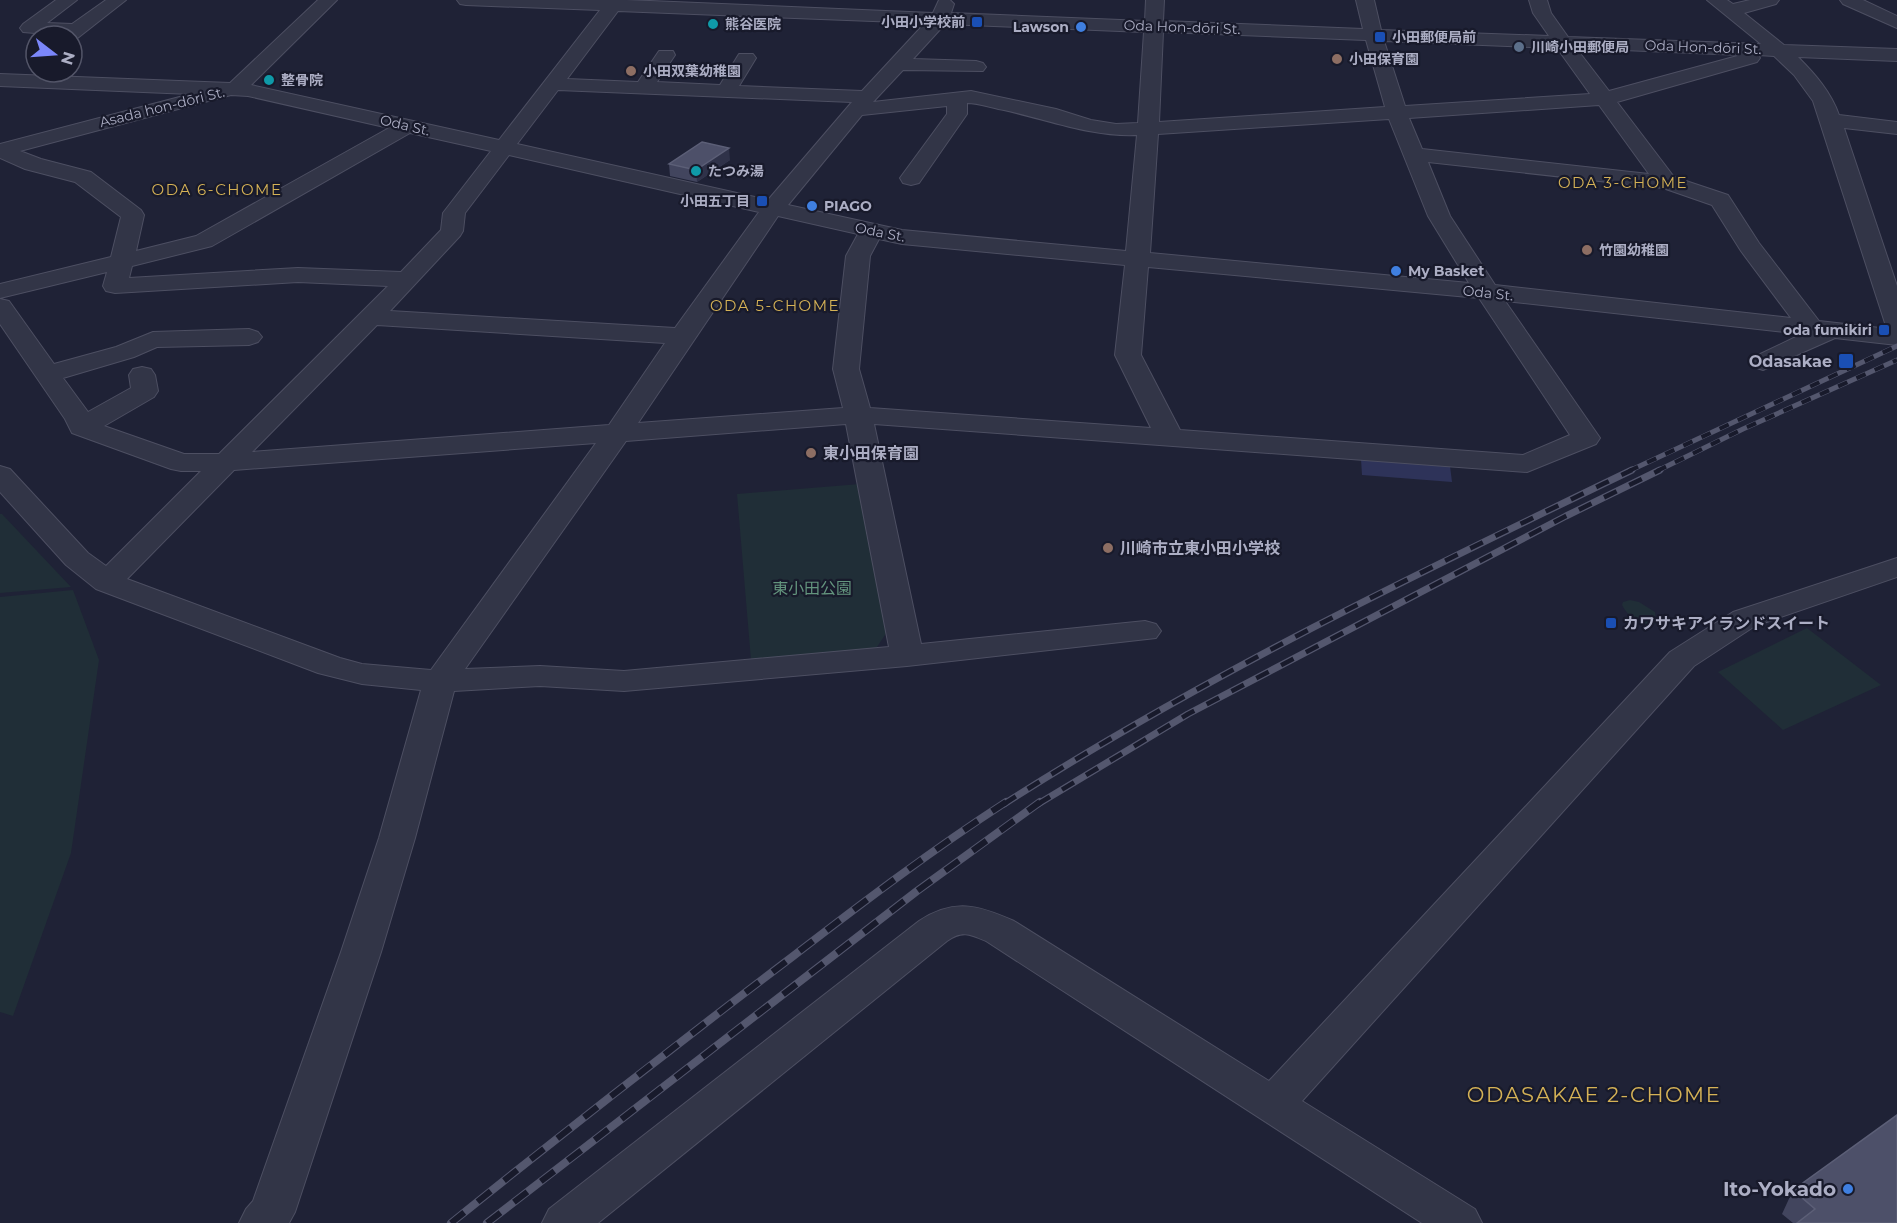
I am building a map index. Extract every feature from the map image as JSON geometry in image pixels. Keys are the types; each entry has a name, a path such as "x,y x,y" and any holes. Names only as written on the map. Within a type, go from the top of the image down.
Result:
{"street":[{"path":"35,24 68,0"},
{"path":"84,24 117,0"},
{"name":"Asada hon-dōri St.","path":"0,151 32,140 236,88 328,0"},
{"name":"Oda Hon-dōri St.","path":"466,0 943,9 1155,26 1897,55"},
{"path":"1155,0 1146,170 1128,355 1170,438"},
{"path":"0,306 82,427 181,464 858,416 1527,464 1586,438 1439,216 1397,112 1365,0"},
{"path":"1538,0 1542,13 1562,42 1666,182"},
{"path":"1723,5 1770,0"},
{"path":"1849,0 1897,23"},
{"path":"106,582 371,317 452,231 454,213 615,3"},
{"path":"1723,5 1800,72 1822,98 1897,324 1860,325 1829,331 1763,362"},
{"path":"262,1223 272,1212 361,952 397,838 440,681 618,432 682,336 772,209 943,9"},
{"path":"552,84 726,92 862,104 971,97 1056,115 1089,126 1116,130 1605,99 1776,50"},
{"path":"644,88 666,55"},
{"path":"726,92 746,58"},
{"path":"898,64 976,67"},
{"path":"4,80 24,68"},
{"name":"Oda St.","path":"4,80 236,88 285,97 871,231 957,244 1015,246 1488,292 1770,325 1897,337"},
{"path":"911,178 957,114 957,99"},
{"path":"1831,120 1897,128"},
{"path":"0,291 204,241 406,126"},
{"path":"0,139 32,140"},
{"path":"0,151 33,164 83,177 133,215 115,286 275,274 375,276 407,280"},
{"path":"1413,154 1666,182 1720,200 1749,246 1829,331"},
{"path":"871,231 858,256 846,369 858,416 907,656"},
{"path":"371,317 682,336"},
{"path":"47,374 125,352 153,340 249,337"},
{"path":"82,427 145,391 142,375"},
{"path":"0,475 77,559 106,582 330,666 362,674 440,681 540,676 624,681 907,656 1145,631"},
{"path":"1272,1106 1669,670 1744,619 1897,567"},
{"path":"565,1223 933,931 955,918 969,919 1000,932 1459,1223"}],"green space":[{"name":"東小田公園","path":"860,484 889,629 877,647 863,653 751,660 737,494"},
{"path":"0,514 2,514 71,587 0,593"},
{"path":"73,590 99,660 71,853 13,1016 0,1012 0,597"},
{"path":"1630,600 1639,602 1655,612 1656,623 1653,625 1634,619 1622,605 1623,602"},
{"path":"1807,628 1881,685 1783,730 1718,672"}],"water":[{"path":"1361,459 1450,466 1452,482 1362,475"}],"building":[{"path":"702,142 729,148 696,170 669,164"},
{"name":"Ito-Yokado","path":"1897,1115 1897,1223 1797,1223 1815,1209 1793,1190"}],"railway":[{"path":"1629,471 1897,346"},
{"path":"1657,471 1743,429 1897,360"},
{"path":"1004,804 1156,712 1234,669 1392,587 1632,470"},
{"path":"1038,804 1188,714 1566,516 1660,470"},
{"path":"451,1223 620,1089 845,917 924,858 1006,802"},
{"path":"487,1223 917,891 1040,802"}],"place":[{"name":"小田小学校前","path":"977,22"},
{"name":"熊谷医院","path":"713,24"},
{"name":"Lawson","path":"1081,27"},
{"name":"小田郵便局前","path":"1380,37"},
{"name":"川崎小田郵便局","path":"1519,47"},
{"name":"小田保育園","path":"1337,59"},
{"name":"小田双葉幼稚園","path":"631,71"},
{"name":"整骨院","path":"269,80"},
{"name":"たつみ湯","path":"696,171"},
{"name":"小田五丁目","path":"762,201"},
{"name":"PIAGO","path":"812,206"},
{"name":"竹園幼稚園","path":"1587,250"},
{"name":"My Basket","path":"1396,271"},
{"name":"oda fumikiri","path":"1884,330"},
{"name":"Odasakae","path":"1846,361"},
{"name":"東小田保育園","path":"811,453"},
{"name":"川崎市立東小田小学校","path":"1108,548"},
{"name":"カワサキアイランドスイート","path":"1611,623"},
{"name":"Ito-Yokado","path":"1848,1189"}],"district":[{"name":"ODA 3-CHOME","path":"1623,183"},
{"name":"ODA 6-CHOME","path":"217,190"},
{"name":"ODA 5-CHOME","path":"775,306"},
{"name":"ODASAKAE 2-CHOME","path":"1594,1095"}]}
